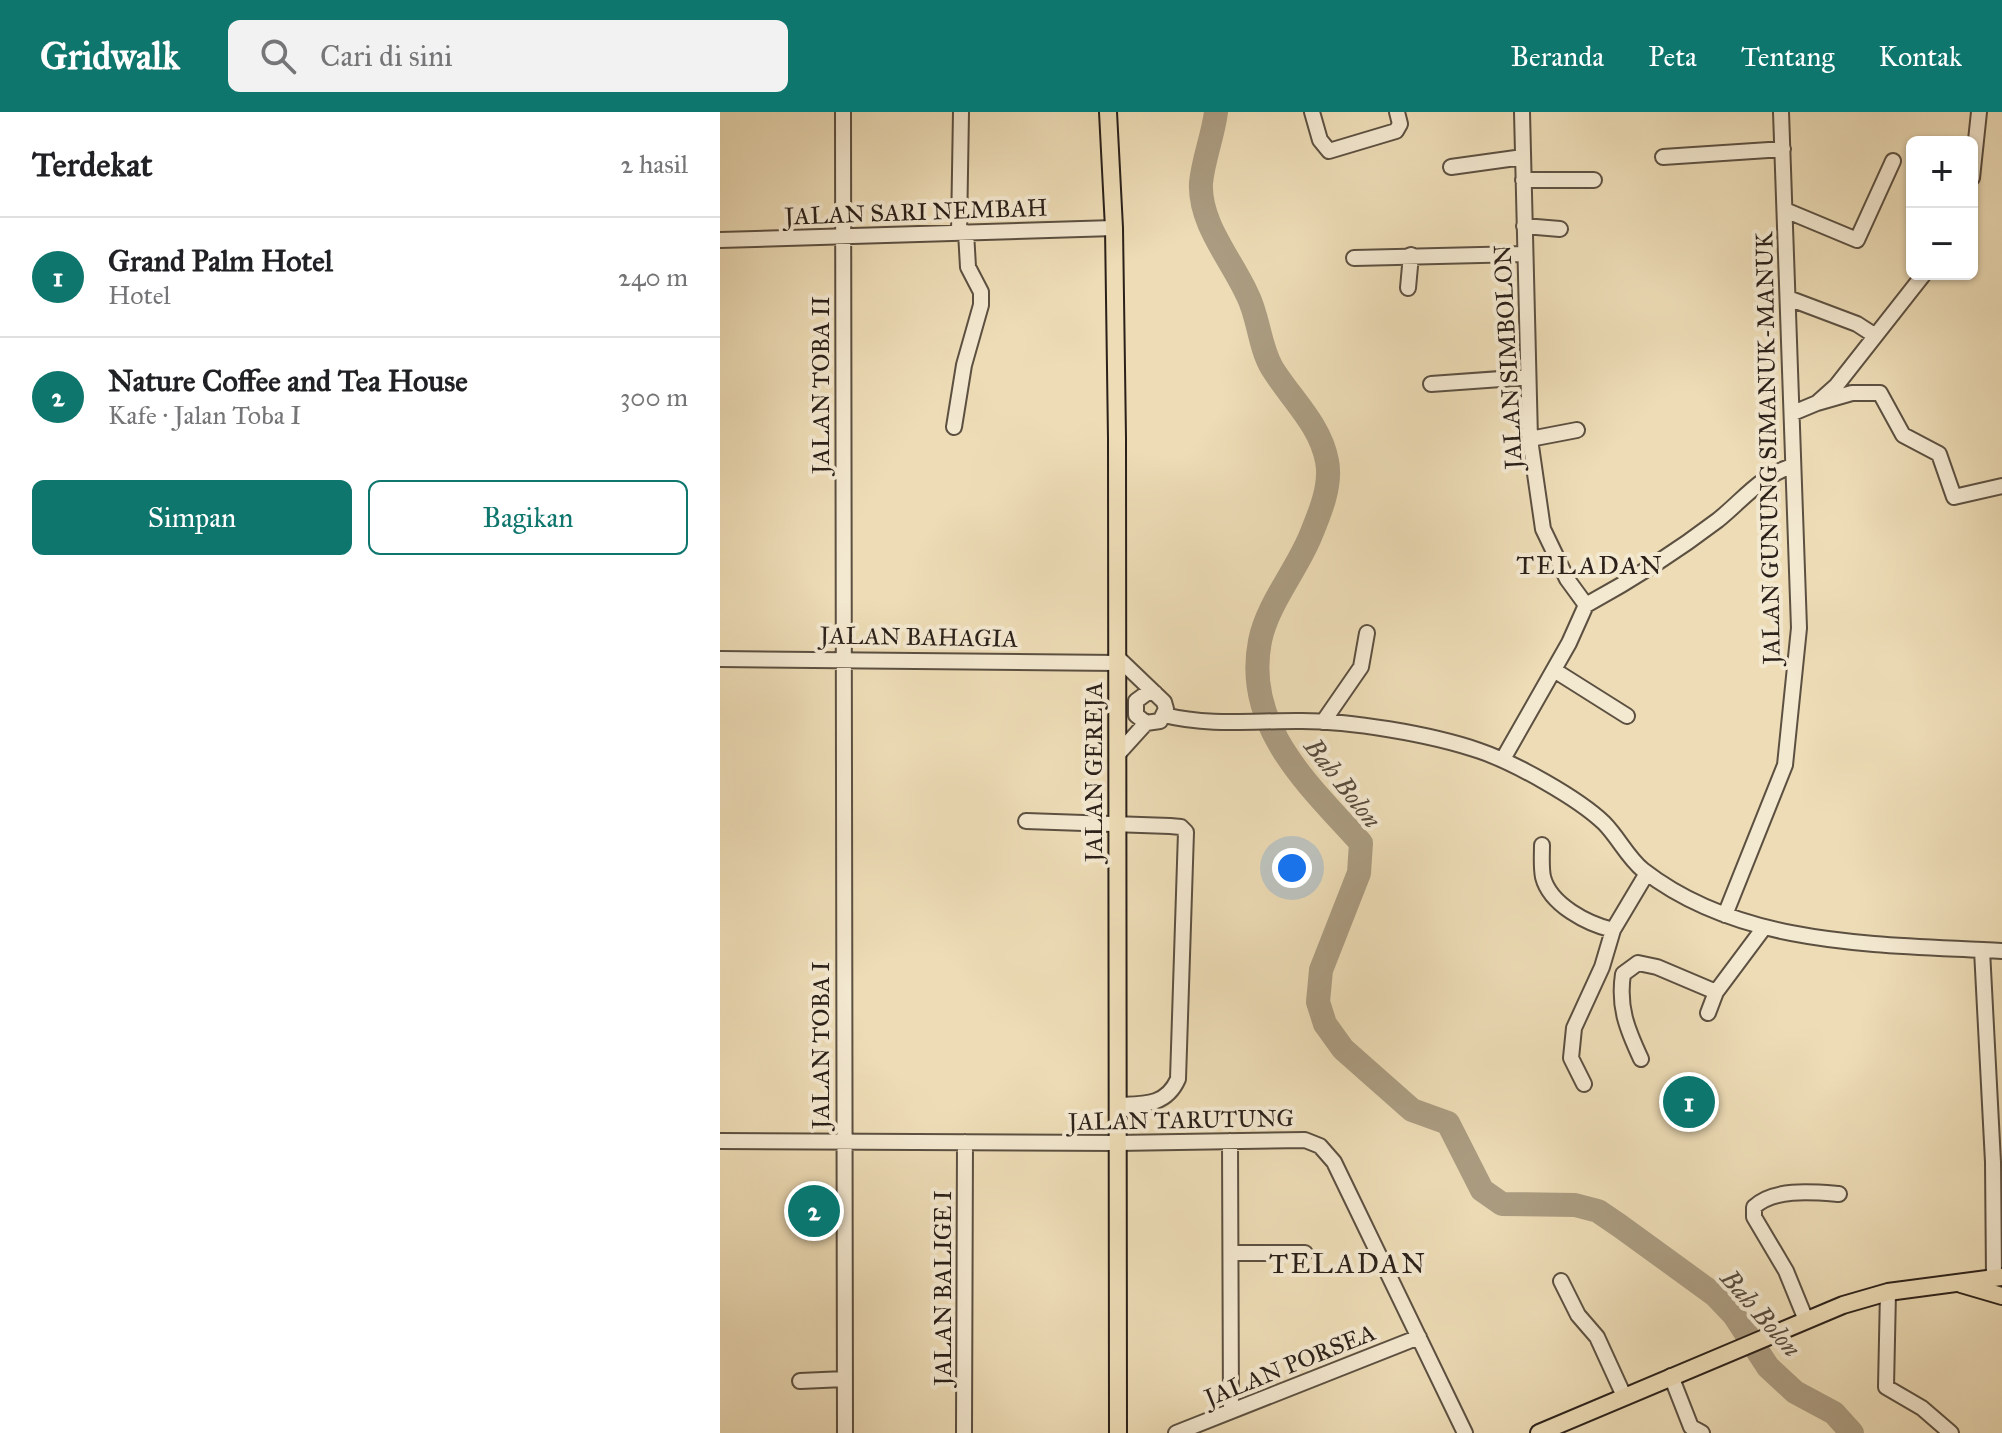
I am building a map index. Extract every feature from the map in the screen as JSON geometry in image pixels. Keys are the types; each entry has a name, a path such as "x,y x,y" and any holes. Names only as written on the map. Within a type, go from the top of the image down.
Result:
{"main road":[{"name":"JALAN GEREJA","path":"1108,112 1114,228 1118,660 1126,710 1117,755 1118,1433"},
{"path":"1539,1433 1843,1305 1888,1292 1998,1277"},
{"path":"1956,1282 2002,1296"}],"street":[{"name":"JALAN TOBA II","path":"843,112 844,657"},
{"path":"954,427 964,365 981,305 981,292 968,267 962,232 961,112"},
{"path":"1312,112 1320,140 1329,151 1396,131 1400,124 1397,112"},
{"name":"JALAN SIMBOLON","path":"1522,112 1523,254 1530,439 1543,529 1567,579 1586,605"},
{"name":"JALAN GUNUNG SIMANUK-MANUK","path":"1725,915 1785,765 1799,628 1781,112"},
{"path":"1976,136 1979,112"},
{"path":"1663,157 1783,149"},
{"path":"1451,167 1523,157"},
{"path":"1785,210 1855,240 1865,228 1893,161"},
{"path":"1523,180 1594,180"},
{"path":"1524,226 1560,229"},
{"name":"JALAN SARI NEMBAH","path":"720,240 1114,228"},
{"path":"1354,258 1523,254"},
{"path":"1408,288 1411,255"},
{"path":"1817,403 1836,386 1919,280"},
{"path":"1788,298 1857,324 1874,335"},
{"path":"1431,384 1528,377"},
{"path":"1793,413 1852,393 1880,393 1894,425 1908,439 1939,454 1954,497 2002,486"},
{"path":"1530,439 1577,430"},
{"path":"1503,759 1554,670 1586,605 1629,581 1690,540 1772,472 1793,466"},
{"path":"1323,722 1361,667 1367,633"},
{"name":"JALAN TOBA I","path":"844,657 842,1141 845,1433"},
{"name":"JALAN BAHAGIA","path":"720,659 1118,660"},
{"path":"1117,755 1146,723 1160,721 1164,715 1164,702 1118,660"},
{"path":"1554,670 1627,716"},
{"path":"1146,723 1126,710 1141,696 1155,693"},
{"path":"1164,715 1195,723 1323,722 1448,741 1503,759 1591,810 1647,873 1725,915 1763,929 2002,951"},
{"path":"1026,821 1181,827 1187,840 1178,1079 1167,1098 1152,1103 1118,1105"},
{"path":"1542,845 1543,875 1549,893 1582,918 1613,930"},
{"path":"1584,1084 1571,1058 1570,1043 1613,930 1647,873"},
{"path":"1708,1013 1716,992 1763,929"},
{"path":"1982,950 1998,1277"},
{"path":"1641,1059 1624,1021 1619,998 1623,974 1638,963 1716,992"},
{"name":"JALAN TARUTUNG","path":"720,1141 1117,1143 1305,1140 1334,1162 1465,1433"},
{"path":"1230,1141 1231,1411"},
{"name":"JALAN BALIGE I","path":"964,1433 965,1142"},
{"path":"1806,1320 1786,1271 1754,1217 1754,1207 1760,1201 1803,1191 1839,1194"},
{"path":"1231,1253 1305,1253"},
{"path":"1561,1281 1578,1315 1597,1337 1624,1396"},
{"path":"1888,1292 1886,1387 1922,1408 1951,1433"},
{"name":"JALAN PORSEA","path":"1176,1433 1419,1337"},
{"path":"1671,1376 1691,1427 1702,1433"},
{"path":"800,1381 845,1379"}],"waterway":[{"name":"Bah Bolon","path":"1216,112 1201,183 1205,212 1251,303 1272,368 1312,423 1327,461 1328,480 1321,510 1264,628 1257,672 1261,701 1285,753 1302,777 1361,843 1359,873 1321,970 1318,1002 1325,1024 1343,1049 1412,1110 1448,1123 1482,1190 1502,1204 1575,1205 1598,1211 1715,1295 1734,1315 1768,1367 1795,1392 1834,1413 1852,1433"}],"place":[{"name":"Grand Palm Hotel","path":"1689,1102"},
{"name":"Nature Coffee and Tea House","path":"814,1211"}],"district":[{"name":"TELADAN","path":"1590,565"},
{"name":"TELADAN","path":"1348,1263"}]}
